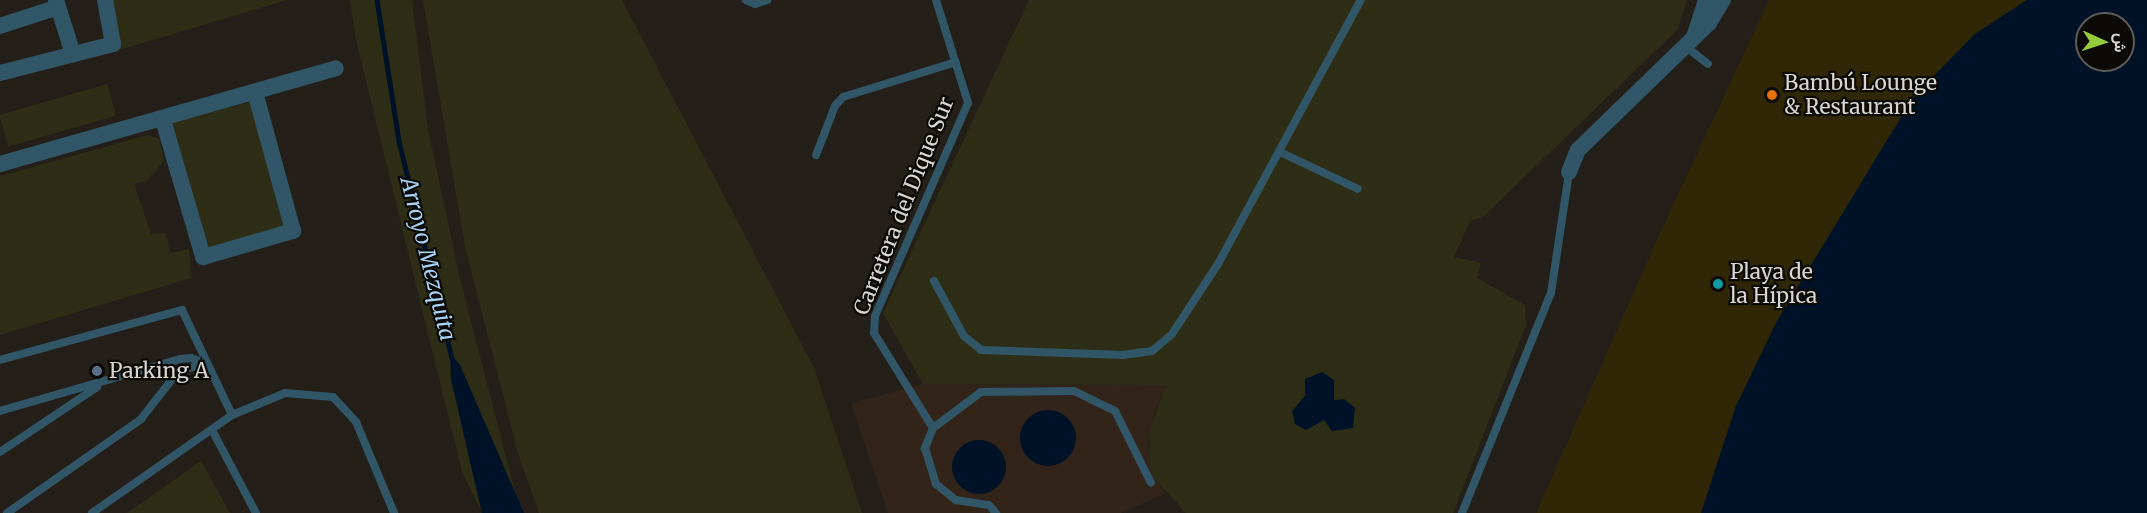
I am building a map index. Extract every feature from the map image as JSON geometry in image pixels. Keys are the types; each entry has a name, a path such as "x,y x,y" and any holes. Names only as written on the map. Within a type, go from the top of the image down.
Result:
{"street":[{"path":"1,69 113,44 105,0"},
{"path":"1689,40 1706,0"},
{"path":"1569,172 1578,150 1713,18 1723,0"},
{"path":"0,26 57,3 73,54"},
{"path":"0,164 163,120 336,68"},
{"path":"163,120 203,257 293,231 255,92"}],"lane":[{"path":"746,0 755,4 767,0"},
{"name":"Carretera del Dique Sur","path":"933,428 878,341 874,324 968,106 936,0"},
{"path":"934,281 964,336 981,350 1123,355 1152,351 1172,334 1212,273 1361,0"},
{"path":"1689,40 1708,64"},
{"path":"816,155 835,106 843,97 956,62"},
{"path":"1280,152 1358,189"},
{"path":"1462,513 1551,293 1569,172"},
{"path":"0,360 182,310 232,415"},
{"path":"0,411 180,359 191,358 208,365"},
{"path":"7,513 141,419 180,369 208,365"},
{"path":"0,452 105,382"},
{"path":"996,513 989,505 956,500 936,484 925,448 933,428 981,392 1074,391 1115,411 1151,483"},
{"path":"92,513 232,415 285,393 333,397 356,422 394,513"},
{"path":"212,429 256,513"}],"shaded area":[{"path":"109,0 287,0 119,50"},
{"path":"350,0 412,0 428,129 460,279 517,500 460,365 451,354 451,379 482,513 462,472 356,40"},
{"path":"423,0 622,0 814,368 862,513 539,513 518,453 465,247"},
{"path":"1029,0 1687,0 1678,29 1482,218 1470,221 1454,257 1481,263 1477,278 1525,305 1526,325 1453,513 1186,513 1154,478 1149,463 1150,430 1166,385 923,384 883,313"},
{"path":"107,84 116,116 8,147 0,115"},
{"path":"250,102 284,229 205,250 171,123"},
{"path":"148,135 159,139 164,161 146,181 134,184 151,234 166,233 170,253 189,249 191,278 0,335 0,176"},
{"path":"923,384 1167,385 1155,412 1148,446 1154,478 1166,493 1121,513 888,513 851,403"},
{"path":"201,461 230,513 127,513"}],"sand":[{"name":"Playa de la Hípica","path":"1769,0 2027,0 1975,34 1916,94 1777,321 1736,406 1701,513 1536,513 1658,237"}],"water":[{"path":"2027,0 2147,0 2147,513 1701,513 1736,406 1777,321 1916,94 1975,34"},
{"name":"Arroyo Mezquita","path":"450,353 460,365 524,513 482,513 451,379"},
{"path":"1322,372 1334,380 1334,400 1344,399 1355,408 1353,428 1332,431 1324,420 1306,430 1295,424 1292,411 1305,396 1305,379"},
{"path":"1048,410 1059,412 1068,418 1074,427 1076,438 1074,449 1068,458 1059,464 1048,466 1037,464 1028,458 1022,449 1020,438 1022,427 1028,418 1037,412"},
{"path":"979,440 989,442 998,448 1004,457 1006,467 1004,477 998,486 989,492 979,494 969,492 960,486 954,477 952,467 954,457 960,448 969,442"}],"waterway":[{"name":"Arroyo Mezquita","path":"377,0 399,141 452,358"}],"place":[{"name":"Bambú Lounge & Restaurant","path":"1772,95"},
{"name":"Playa de la Hípica","path":"1718,284"},
{"name":"Parking A","path":"97,371"}]}
